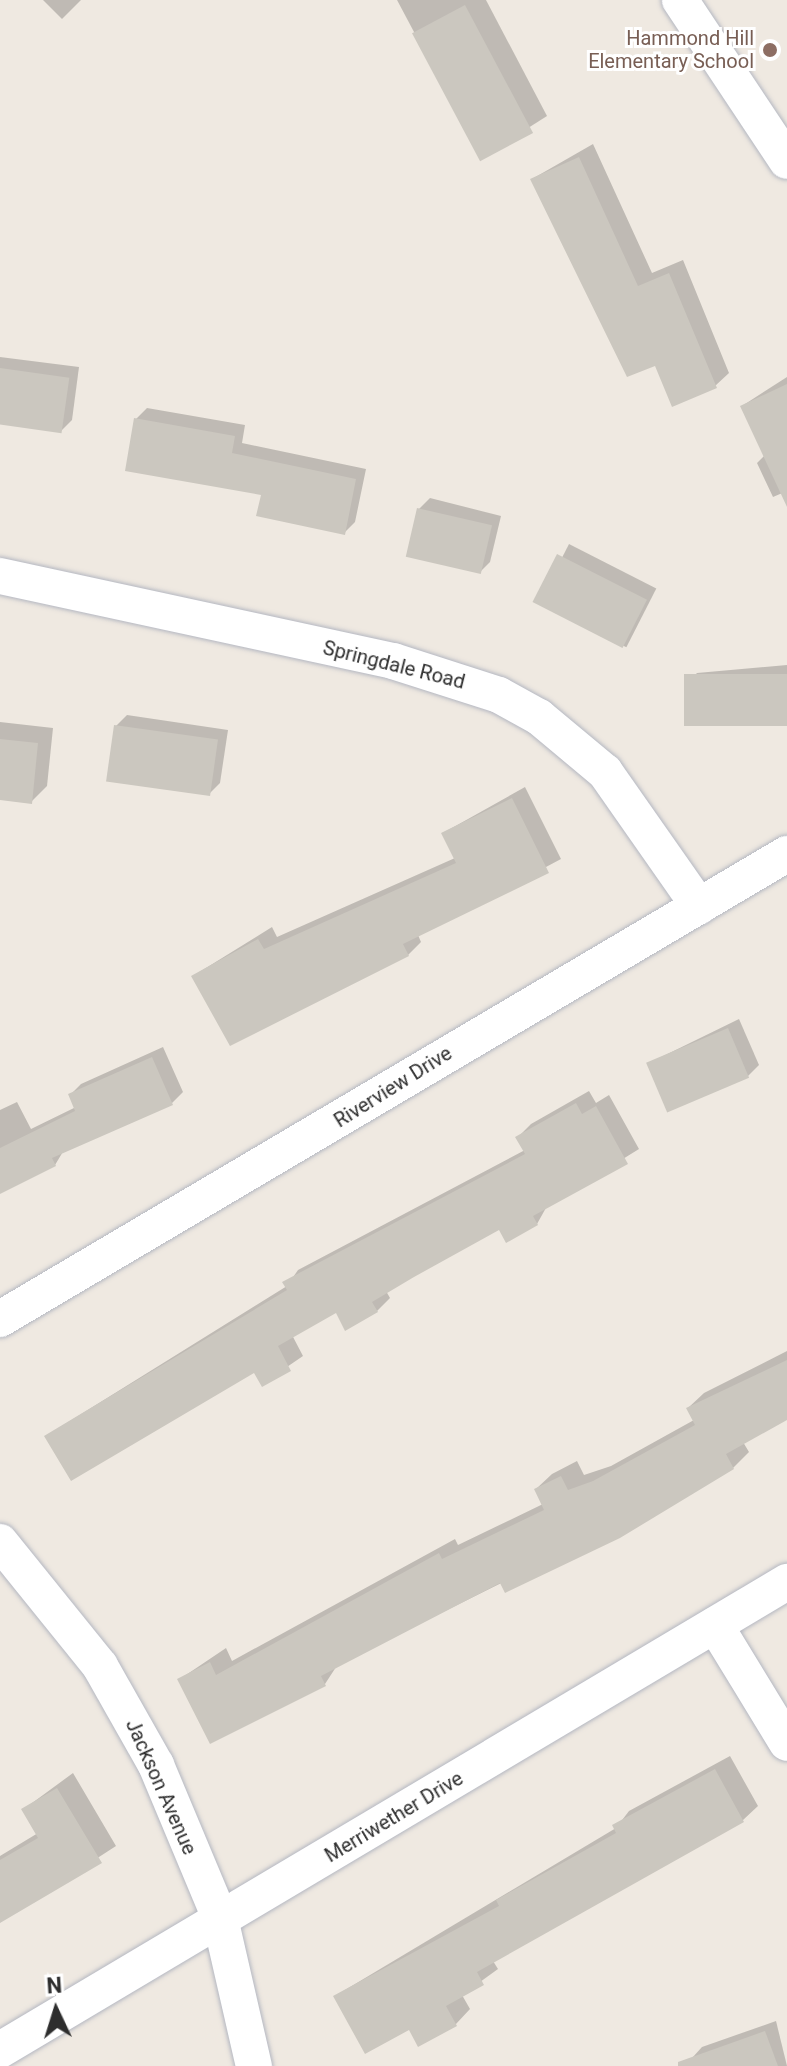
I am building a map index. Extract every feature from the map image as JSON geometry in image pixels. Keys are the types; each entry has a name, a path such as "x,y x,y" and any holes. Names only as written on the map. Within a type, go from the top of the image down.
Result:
{"street":[{"path":"680,0 787,161"},
{"name":"Springdale Road","path":"0,576 393,661 499,695 539,717 605,772 699,906"},
{"name":"Riverview Drive","path":"0,1319 787,854"},
{"name":"Jackson Avenue","path":"0,1542 61,1611 136,1725 220,1918 254,2066"},
{"name":"Merriwether Drive","path":"0,2050 787,1582"},
{"path":"715,1625 787,1743"}],"building":[{"path":"465,5 533,133 480,161 412,33"},
{"path":"579,157 638,286 669,273 717,388 672,407 655,366 627,377 530,179"},
{"path":"0,368 69,378 62,433 0,425"},
{"path":"787,384 787,507 740,406"},
{"path":"134,418 235,436 232,453 356,479 345,535 256,516 261,495 125,471"},
{"path":"417,508 492,525 481,574 406,557"},
{"path":"557,554 647,600 622,648 532,602"},
{"path":"684,674 787,674 787,726 684,726"},
{"path":"114,725 218,740 210,796 106,781"},
{"path":"0,739 38,743 32,804 0,800"},
{"path":"512,798 549,873 403,944 409,956 230,1046 191,976 258,939 264,949 456,863 441,833"},
{"path":"728,1028 749,1078 667,1112 646,1063"},
{"path":"152,1057 173,1105 52,1158 56,1166 0,1194 0,1148 75,1111 68,1094"},
{"path":"576,1103 582,1114 596,1106 628,1164 533,1216 538,1225 506,1243 499,1230 414,1277 372,1302 378,1312 345,1331 336,1313 278,1346 291,1371 262,1387 254,1373 71,1481 44,1436 287,1290 282,1282 525,1154 515,1137"},
{"path":"787,1360 787,1420 726,1454 734,1469 620,1538 505,1593 500,1583 321,1676 326,1686 210,1744 177,1679 210,1662 216,1675 439,1553 442,1559 544,1510 534,1489 561,1476 568,1490 593,1481 695,1425 686,1408"},
{"path":"715,1769 744,1822 477,1972 484,1985 446,2006 457,2026 418,2047 409,2030 365,2054 333,1996 499,1906 496,1900 616,1833 612,1825"},
{"path":"57,1788 102,1863 0,1923 0,1860 38,1838 21,1809"},
{"path":"765,2031 778,2066 678,2066 678,2062"}],"place":[{"name":"Hammond Hill Elementary School","path":"770,50"}]}
